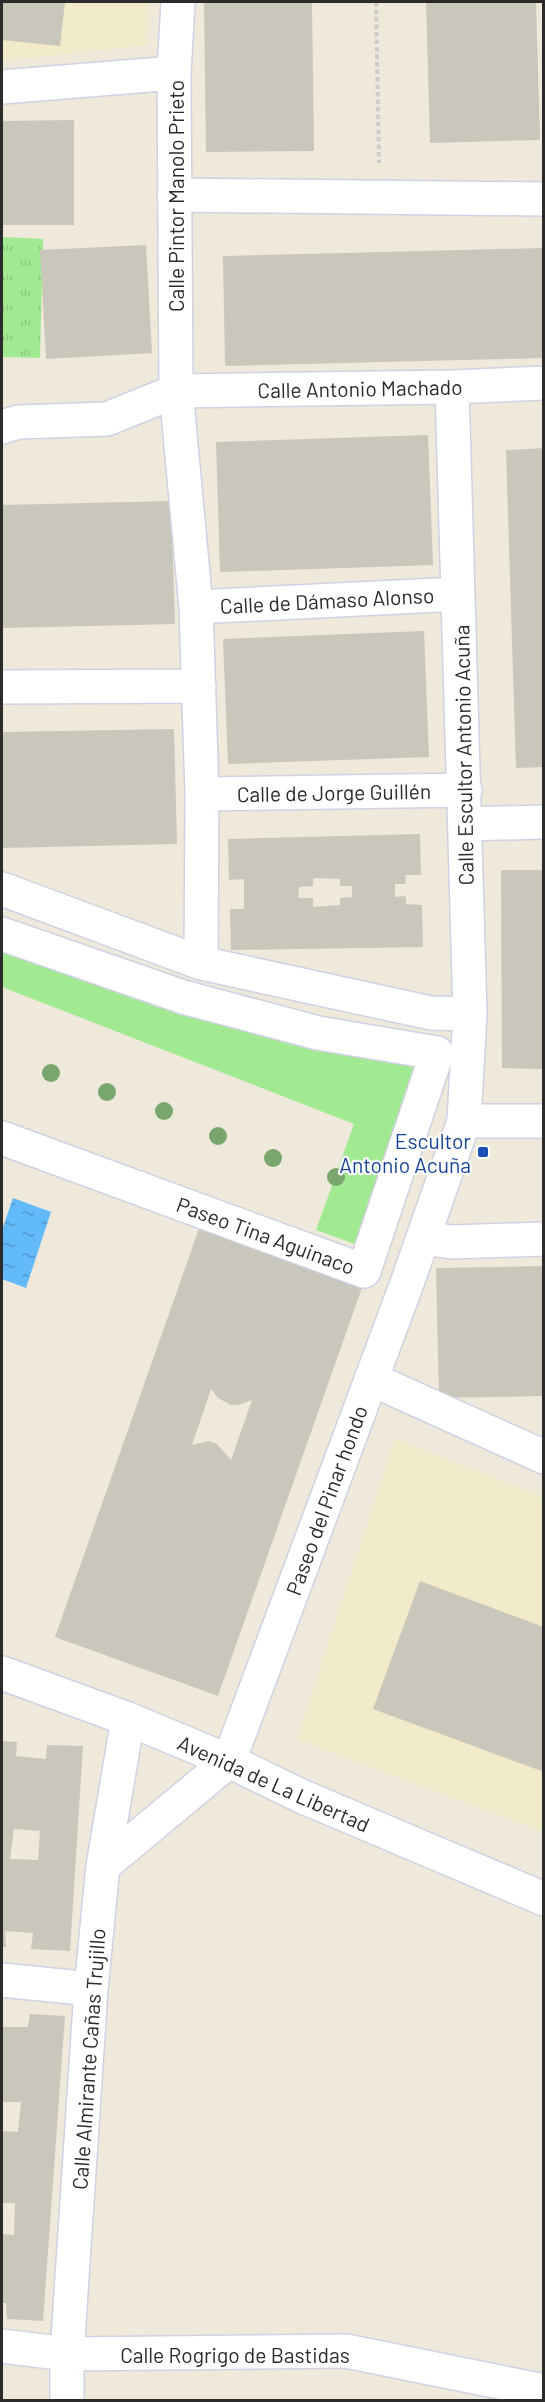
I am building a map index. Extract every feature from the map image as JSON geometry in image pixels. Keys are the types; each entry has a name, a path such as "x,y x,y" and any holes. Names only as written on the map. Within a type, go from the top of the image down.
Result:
{"street":[{"name":"Calle Pintor Manolo Prieto","path":"178,2 174,73 176,392 196,607 202,794 201,963"},
{"path":"2,87 174,73"},
{"path":"174,195 543,199"},
{"name":"Calle Antonio Machado","path":"176,392 543,383"},
{"name":"Calle Escultor Antonio Acuña","path":"452,387 470,1014 464,1121"},
{"path":"2,427 18,422 107,419 176,392"},
{"name":"Calle de Dámaso Alonso","path":"196,607 458,594"},
{"path":"2,687 199,686"},
{"name":"Calle de Jorge Guillén","path":"202,794 465,790"},
{"path":"465,824 543,822"},
{"path":"2,889 201,963 431,1013 470,1014"},
{"name":"Paseo Tina Aguinaco","path":"2,934 183,997 318,1033 437,1053 364,1271 2,1138"},
{"path":"464,1121 543,1121"},
{"name":"Paseo del Pinar hondo","path":"229,1761 423,1238 464,1121"},
{"path":"423,1238 452,1242 543,1239"},
{"path":"371,1379 543,1457"},
{"name":"Avenida de La Libertad","path":"2,1673 128,1719 229,1761 301,1796 543,1899"},
{"name":"Calle Almirante Cañas Trujillo","path":"67,2400 67,2354 91,1989 103,1866 128,1719"},
{"path":"103,1866 229,1761"},
{"path":"2,1980 91,1989"},
{"name":"Calle Rogrigo de Bastidas","path":"2,2346 67,2354 346,2351 543,2391"}],"path":[{"path":"376,2 379,197"}],"shaded area":[{"path":"2,2 149,2 147,45 2,61"},
{"path":"395,1439 543,1497 543,1832 297,1739"}],"green space":[{"path":"2,237 43,239 40,358 2,357"},
{"path":"2,946 425,1064 363,1247 316,1230 354,1124 2,987"}],"water":[{"path":"13,1198 51,1212 26,1288 2,1279 2,1230"}],"building":[{"path":"2,2 65,2 60,46 2,40"},
{"path":"204,2 312,2 314,151 206,152"},
{"path":"426,2 536,2 540,140 430,143"},
{"path":"74,120 74,225 2,225 2,121"},
{"path":"146,245 152,353 46,359 40,250"},
{"path":"544,248 544,358 225,366 223,256"},
{"path":"428,435 433,565 220,572 216,442"},
{"path":"544,448 544,767 516,768 506,450"},
{"path":"171,501 175,624 2,628 2,505"},
{"path":"424,631 429,757 228,764 223,639"},
{"path":"174,729 177,844 2,848 2,732"},
{"path":"420,834 421,875 405,875 406,884 395,884 395,897 406,896 406,904 422,905 423,947 231,950 230,909 244,909 244,879 229,880 228,839","holes":["313,878 340,879 340,886 352,886 352,897 340,898 340,905 313,907 313,898 298,898 299,887 313,886"]},
{"path":"501,870 544,870 544,1069 502,1068"},
{"path":"201,1223 364,1282 218,1696 55,1637","holes":["211,1389 218,1398 231,1405 239,1405 252,1400 231,1460 217,1444 209,1441 192,1445"]},
{"path":"544,1266 544,1396 439,1398 436,1268"},
{"path":"420,1581 544,1627 544,1772 373,1709"},
{"path":"2,1741 17,1742 16,1756 46,1759 47,1745 83,1746 70,1951 31,1949 33,1933 5,1931 6,1947 2,1947","holes":["14,1829 40,1831 38,1860 10,1859"]},
{"path":"30,2014 65,2016 43,2321 7,2319 6,2303 2,2303 2,2234 14,2235 15,2203 2,2203 2,2131 18,2132 21,2102 2,2102 2,2027 28,2027"}],"place":[{"name":"Escultor Antonio Acuña","path":"483,1152"}]}
